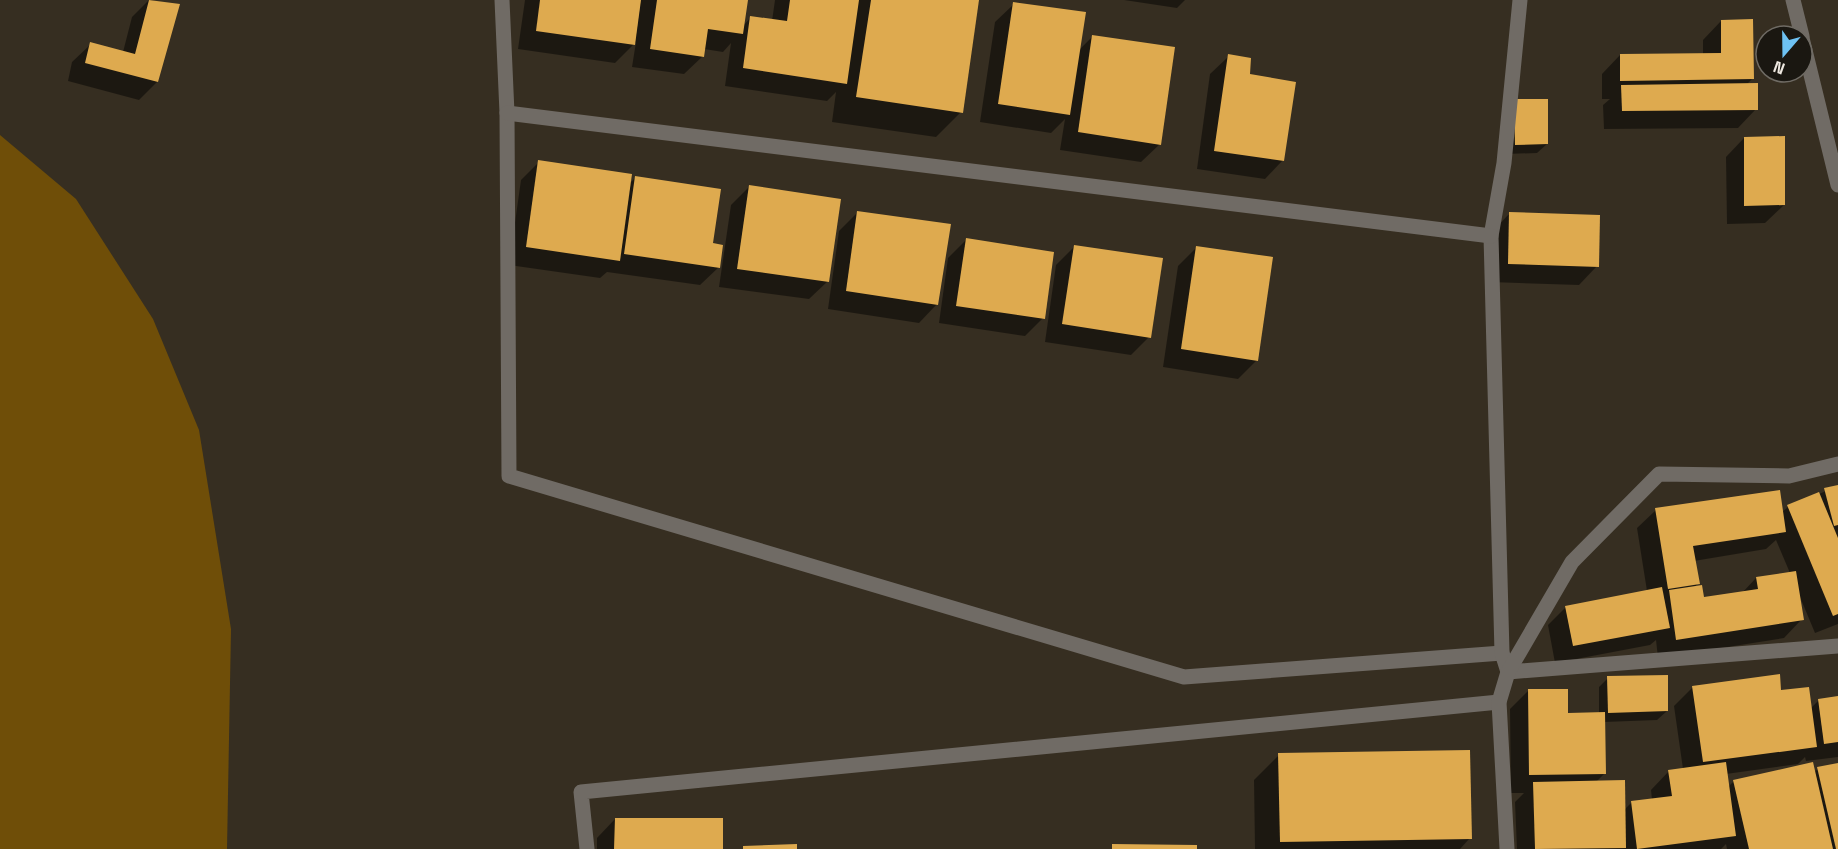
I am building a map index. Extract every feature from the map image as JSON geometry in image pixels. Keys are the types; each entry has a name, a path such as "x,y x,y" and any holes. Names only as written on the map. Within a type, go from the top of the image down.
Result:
{"street":[{"path":"502,0 507,113 509,476 1184,676 1502,653"},
{"path":"1508,672 1502,653 1491,236 1504,163 1520,0"},
{"path":"1793,0 1799,24"},
{"path":"1814,72 1831,122 1838,185"},
{"path":"507,113 1491,236"},
{"path":"1507,849 1499,702 1508,672 1572,562 1659,474 1789,476 1838,464"},
{"path":"1508,672 1838,646"},
{"path":"587,849 581,792 1499,702"}],"shaded area":[{"path":"0,135 76,199 153,319 199,430 231,629 227,849 0,849"}],"building":[{"path":"149,0 180,4 158,82 85,63 90,42 135,54"},
{"path":"540,0 641,0 635,45 536,31"},
{"path":"657,0 748,0 743,34 708,29 704,57 650,49"},
{"path":"790,0 859,0 847,84 743,68 750,16 787,21"},
{"path":"871,0 979,0 963,113 856,97"},
{"path":"1013,2 1086,12 1070,115 998,104"},
{"path":"1753,19 1754,79 1620,81 1620,54 1721,53 1721,20"},
{"path":"1092,35 1175,47 1161,145 1078,132"},
{"path":"1228,54 1251,58 1250,74 1296,82 1284,161 1214,151"},
{"path":"1754,83 1758,84 1758,110 1622,111 1621,85"},
{"path":"1514,99 1548,99 1548,144 1515,145"},
{"path":"1785,136 1785,205 1744,206 1744,137"},
{"path":"538,160 632,174 620,261 526,247"},
{"path":"635,176 721,189 713,243 723,245 720,268 624,254"},
{"path":"749,185 841,199 829,282 737,269"},
{"path":"857,211 951,224 938,305 846,291"},
{"path":"1509,212 1600,215 1599,267 1508,264"},
{"path":"966,238 1054,252 1045,319 956,306"},
{"path":"1074,245 1163,258 1151,338 1062,324"},
{"path":"1196,246 1273,257 1258,361 1181,349"},
{"path":"1838,485 1838,525 1834,526 1824,488"},
{"path":"1780,490 1786,532 1693,546 1700,584 1668,589 1655,508"},
{"path":"1819,492 1838,538 1838,614 1833,616 1787,505"},
{"path":"1796,571 1804,620 1676,640 1669,590 1702,585 1704,597 1758,589 1756,577"},
{"path":"1662,587 1670,628 1573,646 1565,606"},
{"path":"1780,674 1781,690 1809,687 1817,747 1703,762 1692,686"},
{"path":"1668,675 1668,711 1608,713 1607,676"},
{"path":"1528,689 1568,689 1568,713 1605,712 1606,774 1529,775"},
{"path":"1838,696 1838,742 1824,744 1818,699"},
{"path":"1470,750 1472,839 1280,842 1278,753"},
{"path":"1726,762 1736,836 1637,849 1631,801 1672,796 1668,770"},
{"path":"1813,762 1833,849 1749,849 1733,780"},
{"path":"1838,763 1838,849 1836,849 1817,767"},
{"path":"1625,780 1626,848 1535,849 1533,782"},
{"path":"615,818 723,818 723,849 614,849"},
{"path":"797,844 797,849 743,849 743,846"},
{"path":"1112,844 1197,845 1197,849 1112,849"}]}
